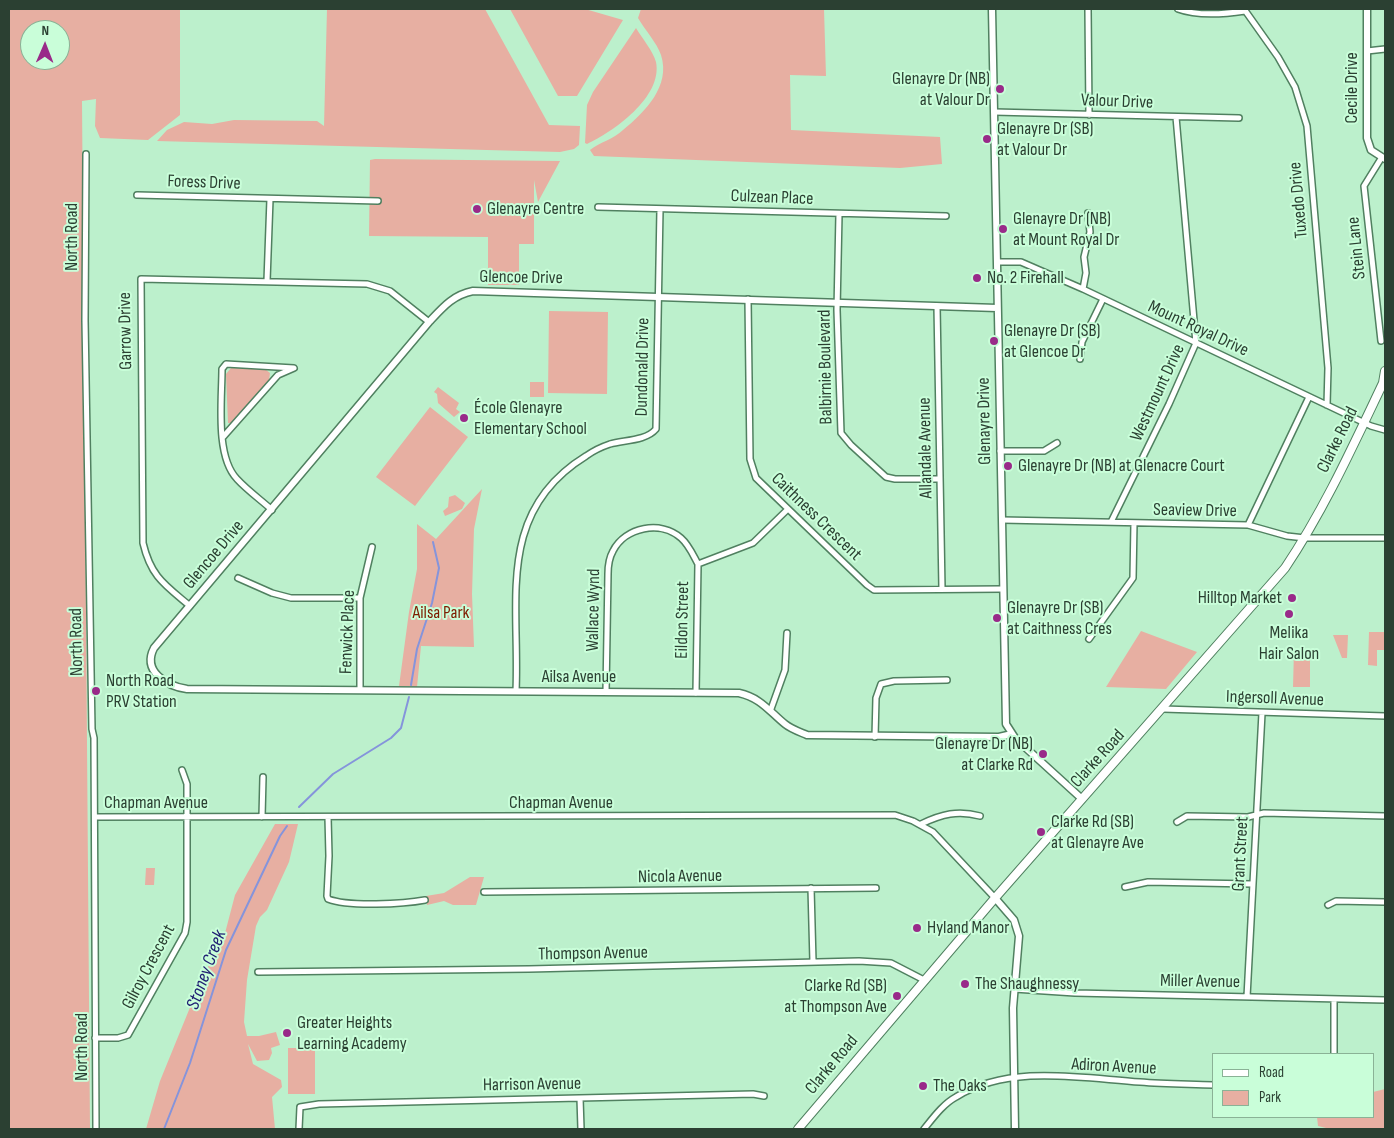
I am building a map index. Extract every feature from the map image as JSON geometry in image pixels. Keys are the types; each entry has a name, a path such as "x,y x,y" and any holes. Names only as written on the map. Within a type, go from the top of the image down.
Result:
{"main road":[{"name":"Clarke Road","path":"798,1129 995,898 1285,568 1305,538 1364,422 1384,381 1385,371"}],"street":[{"name":"Glenayre Drive","path":"992,9 1005,720 1007,728 1012,734 1082,799"},
{"path":"1088,9 1089,114"},
{"path":"1178,9 1186,12 1234,13 1244,10"},
{"name":"Cecile Drive","path":"1367,9 1368,143 1371,150 1384,158"},
{"name":"Tuxedo Drive","path":"1244,10 1278,57 1296,87 1307,126 1328,368 1327,406"},
{"path":"1367,51 1385,49"},
{"name":"Valour Drive","path":"994,112 1239,118"},
{"name":"Westmount Drive","path":"1111,522 1169,404 1196,343 1176,117"},
{"name":"North Road","path":"86,154 86,359 95,817 96,1129"},
{"name":"Stein Lane","path":"1381,341 1364,186 1384,158"},
{"name":"Foress Drive","path":"137,195 378,201"},
{"path":"267,281 270,199"},
{"name":"Culzean Place","path":"598,207 946,216"},
{"name":"Dundonald Drive","path":"516,691 518,565 519,551 527,520 549,485 576,462 609,444 652,434 656,428 660,209"},
{"path":"1083,289 1086,273 1084,257 1090,232 1088,213"},
{"name":"Balbirnie Boulevard","path":"839,214 838,302 840,426 842,436 886,477 894,479 940,479"},
{"name":"Mount Royal Drive","path":"997,262 1021,262 1083,289 1327,406 1385,430"},
{"name":"Garrow Drive","path":"190,606 157,577 148,562 143,543 139,282 144,278 367,284 380,286 390,291 429,322"},
{"name":"Glencoe Drive","path":"150,655 429,322 447,302 456,296 473,291 997,308"},
{"name":"Caithness Crescent","path":"748,299 751,463 756,478 874,590 1003,589"},
{"path":"1080,359 1082,342 1103,299"},
{"name":"Allandale Avenue","path":"937,306 942,589"},
{"path":"222,437 278,375 294,368 274,365 223,365 222,437 225,458 236,479 272,510"},
{"path":"1248,526 1309,397"},
{"path":"1000,451 1044,451 1057,443"},
{"name":"Eildon Street","path":"696,693 698,564 753,543 788,509"},
{"name":"Seaview Drive","path":"1002,520 1248,526 1287,536 1305,538 1385,538"},
{"path":"1089,639 1133,578 1134,523"},
{"name":"Wallace Wynd","path":"606,692 609,562 619,542 632,533 647,528 669,531 680,537 691,549 698,564"},
{"name":"Fenwick Place","path":"360,690 360,598 372,547"},
{"path":"238,578 272,593 291,598 360,598"},
{"path":"772,709 785,670 787,632"},
{"name":"Ailsa Avenue","path":"150,655 149,662 152,670 164,680 178,687 739,693 751,696 772,709 786,725 807,735 999,737 1012,734"},
{"path":"876,737 876,698 880,684 894,681 947,680"},
{"name":"Ingersoll Avenue","path":"1163,709 1385,716"},
{"name":"Grant Street","path":"1247,996 1262,713"},
{"path":"182,770 187,784 188,817"},
{"path":"262,816 263,777"},
{"path":"921,824 940,814 970,813 980,816"},
{"path":"1177,822 1187,816 1248,817 1264,813 1385,816"},
{"name":"Chapman Avenue","path":"95,817 885,815 904,817 921,824 933,832 995,898"},
{"path":"328,816 328,899 342,903 401,903 426,900"},
{"name":"Gilroy Crescent","path":"95,1038 118,1038 128,1035 185,934 187,922 188,817"},
{"path":"1125,887 1148,882 1252,884"},
{"path":"812,888 813,962"},
{"name":"Nicola Avenue","path":"484,892 876,888"},
{"path":"995,898 1014,920 1018,930 1019,941 1014,989 1015,1129"},
{"path":"1328,905 1336,900 1385,902"},
{"name":"Thompson Avenue","path":"258,972 542,969 813,962 891,963 924,980"},
{"name":"Miller Avenue","path":"1014,989 1075,993 1385,1000"},
{"path":"1334,1000 1334,1053"},
{"name":"Adiron Avenue","path":"924,1129 944,1105 955,1097 979,1086 1014,1077 1212,1084"},
{"name":"Harrison Avenue","path":"299,1129 300,1107 319,1104 752,1094 764,1096"},
{"path":"580,1098 581,1129"}],"green space":[{"path":"9,9 180,9 180,115 148,140 100,138 95,126 96,99 82,101 90,1129 9,1129"},
{"path":"327,9 485,9 549,125 580,126 579,145 574,149 560,152 157,141 167,130 184,122 212,124 234,120 317,121 324,126"},
{"path":"510,9 585,9 623,20 577,96 558,96"},
{"path":"641,9 824,9 826,76 790,75 791,130 940,137 942,164 900,168 594,156 590,150 615,136 640,115 659,88 663,66 661,55 638,18"},
{"path":"636,28 655,58 656,75 652,88 634,112 610,131 587,144 585,143 587,105 593,92"},
{"path":"370,160 560,161 538,202 534,180 534,244 519,244 519,285 488,285 488,237 369,236"},
{"path":"549,311 608,312 607,394 548,393"},
{"path":"231,368 265,369 270,373 269,381 232,423 228,423 226,374"},
{"path":"530,382 544,382 544,397 530,397"},
{"path":"438,387 459,403 456,409 460,412 454,417 438,403 437,394 434,392"},
{"path":"430,407 468,437 415,506 376,477"},
{"name":"Ailsa Park","path":"482,489 474,529 472,594 474,647 421,646 417,687 399,686 417,569 417,524 436,539"},
{"path":"455,495 465,503 462,509 445,516 443,511 448,507 449,497"},
{"path":"1141,631 1197,652 1166,689 1106,687"},
{"path":"1369,632 1385,632 1385,650 1377,650 1377,666 1368,665"},
{"path":"1333,635 1348,635 1347,658 1342,658"},
{"path":"1294,650 1310,650 1310,687 1293,687"},
{"path":"275,824 298,824 289,862 267,910 260,917 256,926 247,980 244,1022 247,1036 259,1036 276,1032 280,1045 271,1048 272,1053 269,1060 257,1061 248,1044 253,1064 281,1080 282,1087 272,1097 275,1129 146,1129 160,1081 202,978 224,937 235,895"},
{"path":"146,868 155,868 154,885 145,885"},
{"path":"470,877 484,877 476,905 453,905 444,901 427,905 426,896 444,893"},
{"path":"288,1048 315,1048 315,1094 288,1094"},
{"path":"1385,1089 1385,1129 1330,1129 1318,1126 1317,1118 1374,1118 1374,1092"}],"waterway":[{"name":"Stoney Creek","path":"411,685 417,649 432,603 439,568 433,542"},
{"name":"Stoney Creek","path":"299,807 333,774 391,738 401,728 409,697"},
{"name":"Stoney Creek","path":"164,1129 190,1063 226,950 280,836 287,826"}],"place":[{"name":"Glenayre Dr (NB) at Valour Dr","path":"1000,89"},
{"name":"Glenayre Dr (SB) at Valour Dr","path":"987,139"},
{"name":"Glenayre Centre","path":"477,209"},
{"name":"Glenayre Dr (NB) at Mount Royal Dr","path":"1003,229"},
{"name":"No. 2 Firehall","path":"977,278"},
{"name":"Glenayre Dr (SB) at Glencoe Dr","path":"994,341"},
{"name":"École Glenayre Elementary School","path":"464,418"},
{"name":"Glenayre Dr (NB) at Glenacre Court","path":"1008,466"},
{"name":"Hilltop Market","path":"1292,598"},
{"name":"Melika Hair Salon","path":"1289,614"},
{"name":"Glenayre Dr (SB) at Caithness Cres","path":"997,618"},
{"name":"North Road PRV Station","path":"96,691"},
{"name":"Glenayre Dr (NB) at Clarke Rd","path":"1043,754"},
{"name":"Clarke Rd (SB) at Glenayre Ave","path":"1041,832"},
{"name":"Hyland Manor","path":"917,928"},
{"name":"The Shaughnessy","path":"965,984"},
{"name":"Clarke Rd (SB) at Thompson Ave","path":"897,996"},
{"name":"Greater Heights Learning Academy","path":"287,1033"},
{"name":"The Oaks","path":"923,1086"}]}
